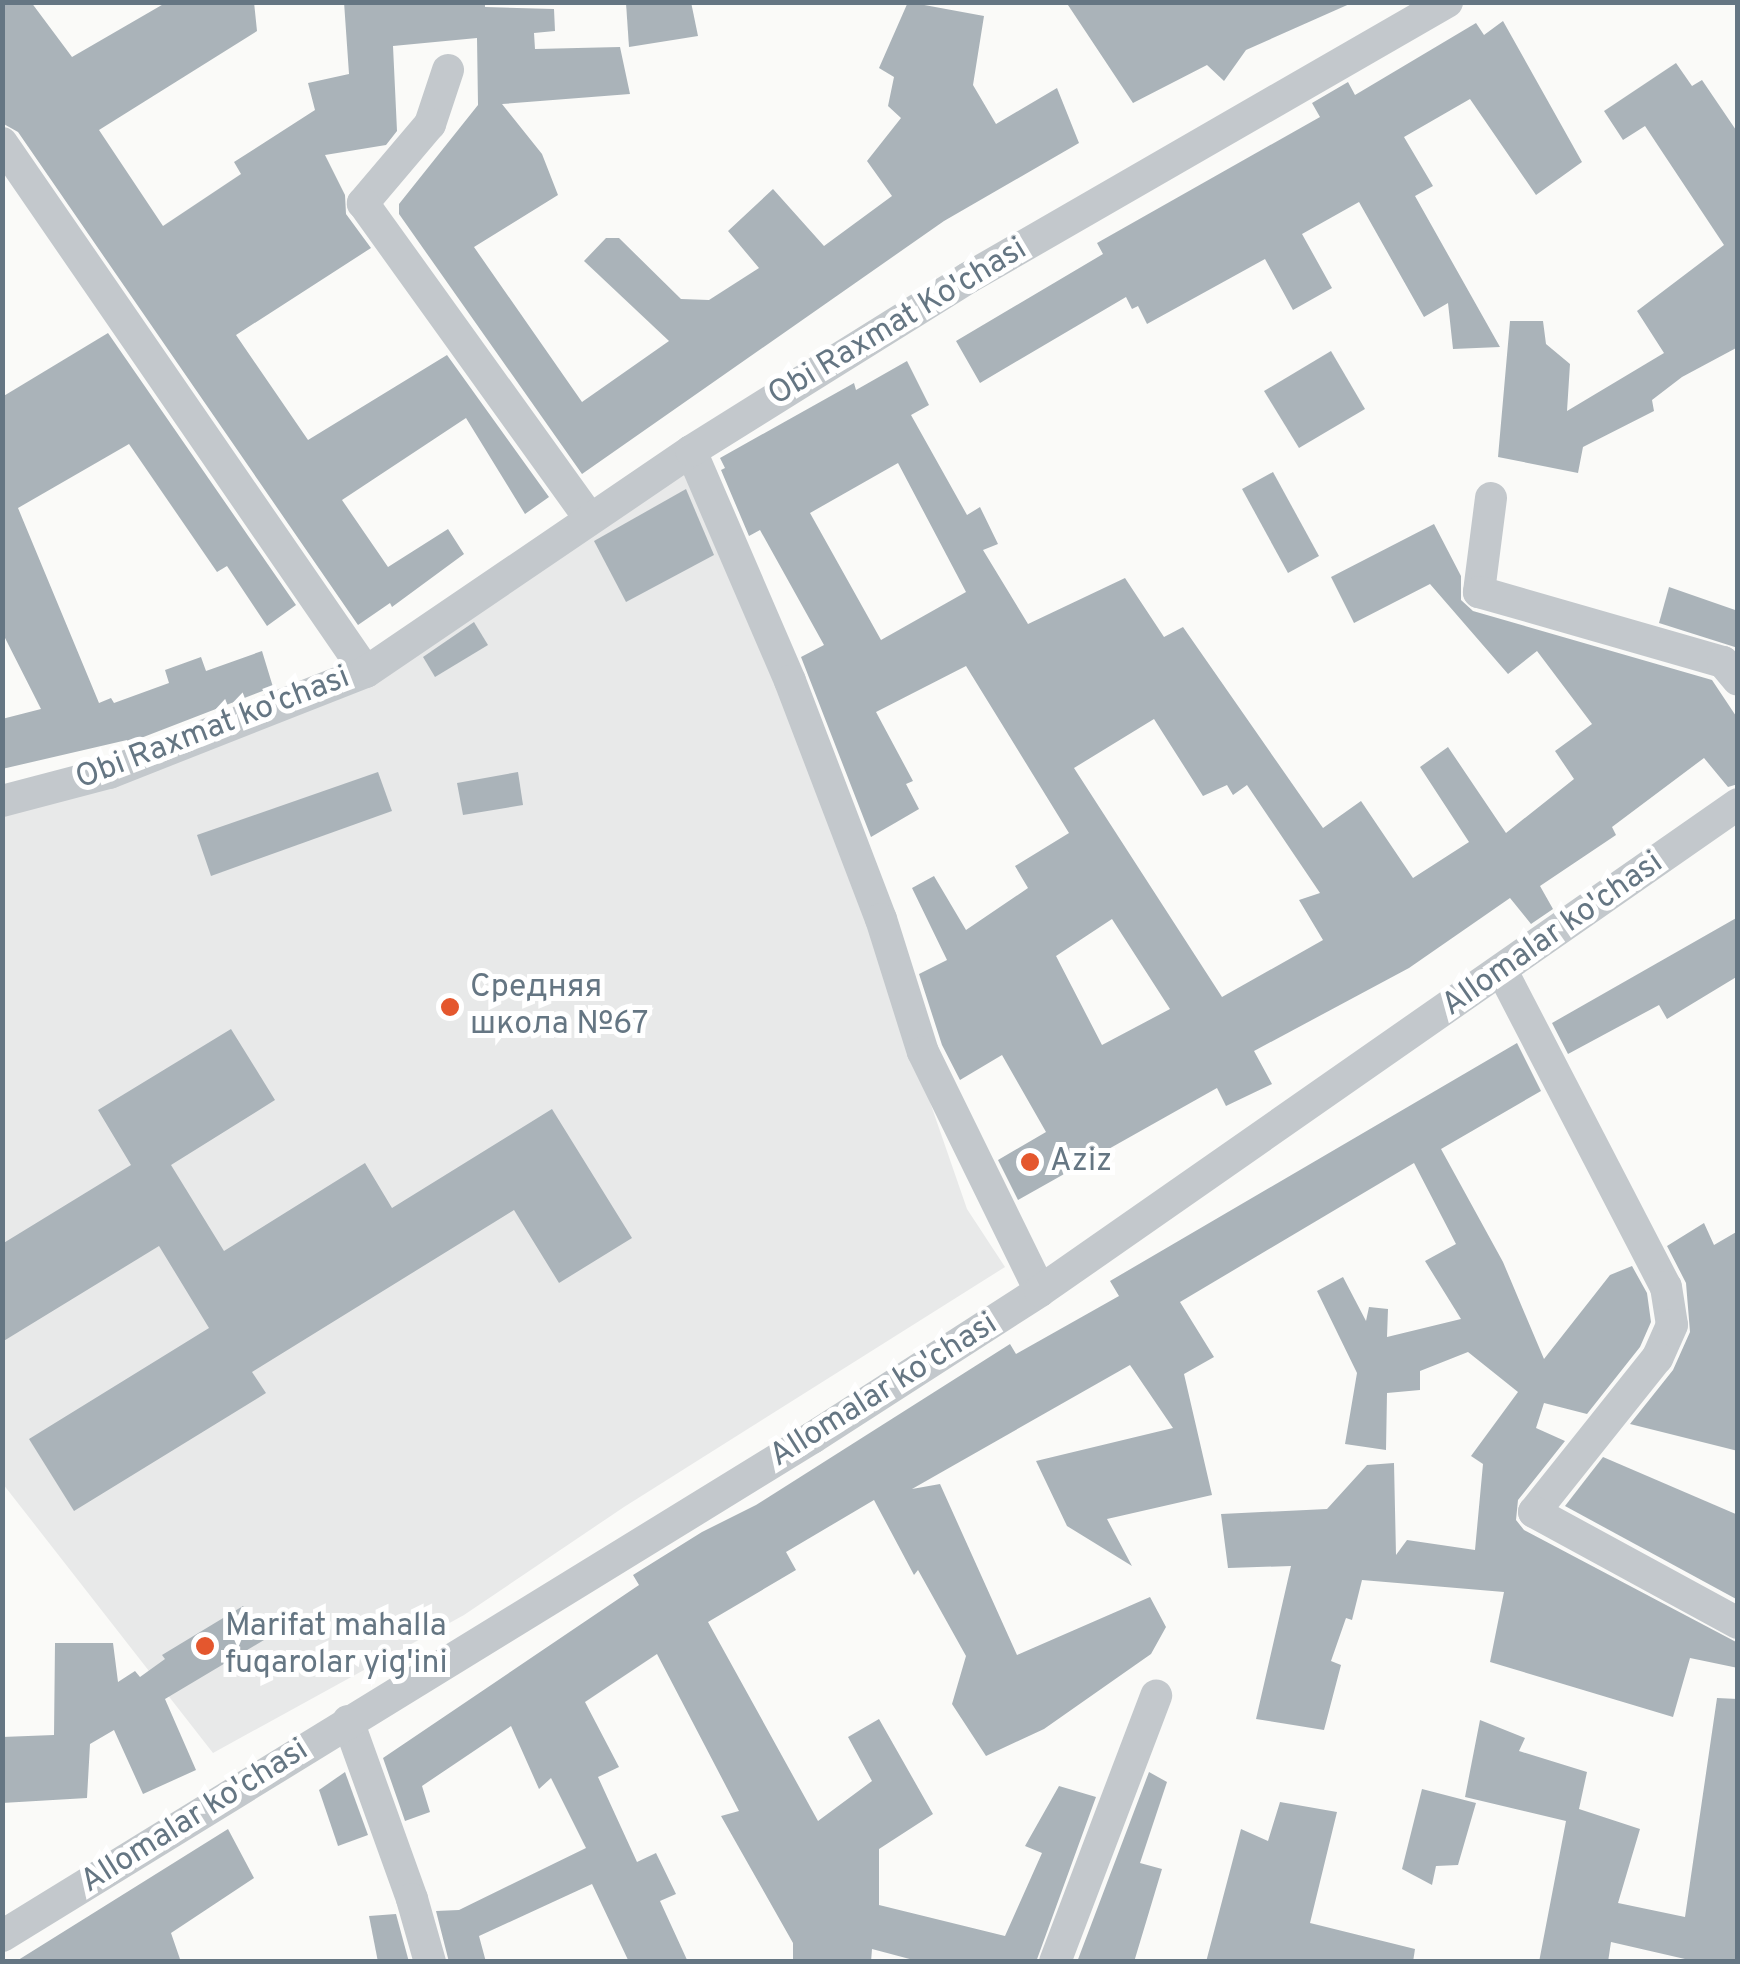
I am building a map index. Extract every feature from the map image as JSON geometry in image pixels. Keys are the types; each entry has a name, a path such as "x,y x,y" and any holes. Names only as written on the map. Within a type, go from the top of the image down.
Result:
{"street":[{"name":"Obi Raxmat Ko'chasi","path":"366,672 691,450 968,278 1447,2"},
{"path":"448,70 430,124 363,202 589,518"},
{"path":"2,143 366,672"},
{"path":"691,450 790,681 881,919 923,1052 1040,1291"},
{"path":"1491,498 1479,592 1723,662 1738,680"},
{"name":"Obi Raxmat ko'chasi","path":"2,801 109,773 366,672"},
{"name":"Allomalar ko'chasi","path":"2,1936 812,1438 1040,1291 1738,804"},
{"path":"1502,971 1666,1286 1672,1325 1657,1358 1534,1512 1738,1623"},
{"path":"1055,1962 1156,1696"},
{"path":"348,1722 412,1899 430,1962"}],"shaded area":[{"name":"Средняя школа №67","path":"688,470 776,657 967,1209 1005,1267 624,1507 464,1615 213,1753 3,1484 3,806 400,652"}],"building":[{"path":"2,2 31,2 72,57 167,2 254,2 257,31 99,130 163,226 241,174 234,162 315,110 308,83 349,74 344,2 485,2 485,7 554,9 555,31 534,33 535,49 620,47 630,94 502,104 542,154 558,195 474,247 582,402 669,341 584,261 606,238 619,238 681,299 709,300 759,268 728,231 773,189 824,246 892,196 867,161 901,118 888,106 894,77 879,68 908,2 984,16 973,85 996,124 1057,88 1079,143 944,221 582,474 399,214 399,204 478,105 477,38 393,46 397,131 386,145 325,155 345,195 346,214 371,248 236,335 308,440 447,355 549,497 525,514 466,418 342,500 388,567 448,529 464,554 392,607 390,603 358,625 18,132 2,123"},
{"path":"691,2 698,36 629,47 626,3"},
{"path":"1066,2 1354,2 1246,50 1224,81 1207,65 1133,103"},
{"path":"1503,21 1582,162 1536,195 1470,99 1404,137 1433,186 1415,196 1500,347 1453,349 1448,303 1424,317 1359,202 1302,234 1332,288 1293,310 1265,259 1147,324 1138,306 1132,309 1126,297 980,383 956,341 1103,254 1097,243 1320,117 1312,103 1348,82 1355,95 1476,23 1484,35"},
{"path":"1676,63 1692,86 1702,80 1738,133 1738,347 1682,377 1652,400 1654,411 1583,447 1578,473 1498,457 1510,321 1543,321 1546,344 1570,364 1567,411 1664,353 1637,311 1724,245 1645,126 1623,140 1604,111"},
{"path":"108,333 296,605 267,626 227,566 217,572 129,444 18,508 99,703 111,698 114,703 169,683 165,670 201,657 206,671 262,651 273,687 128,743 127,740 2,769 2,719 41,709 2,632 2,397"},
{"path":"1331,351 1365,409 1299,448 1264,391"},
{"path":"907,361 929,405 911,415 967,515 980,507 998,544 983,550 1028,624 1125,578 1164,637 1183,627 1323,828 1361,801 1413,878 1469,842 1420,767 1448,747 1506,833 1574,779 1555,751 1592,724 1537,651 1508,674 1430,584 1354,623 1331,577 1434,524 1461,576 1461,600 1473,611 1712,680 1738,719 1738,784 1728,787 1704,758 1612,827 1616,835 1540,886 1553,909 1531,924 1510,898 1409,968 1254,1051 1272,1084 1226,1106 1217,1088 1018,1200 998,1160 1046,1132 1002,1055 960,1080 942,1045 919,974 947,960 912,888 934,876 966,930 1028,888 1015,866 1069,833 966,666 876,712 913,781 906,784 919,809 871,837 801,657 824,645 760,530 749,536 721,470 725,468 720,458 854,383 856,390","holes":["898,463 966,592 881,640 810,513","1154,719 1203,796 1227,785 1233,795 1247,785 1320,893 1299,900 1323,940 1222,997 1074,768","1112,919 1170,1009 1102,1045 1056,956"]},
{"path":"1273,472 1319,556 1288,573 1242,489"},
{"path":"686,489 714,555 626,602 594,541"},
{"path":"1669,587 1738,611 1738,648 1659,623"},
{"path":"474,622 488,645 435,677 423,657"},
{"path":"378,772 392,811 211,876 197,835"},
{"path":"518,772 523,805 463,815 457,783"},
{"path":"1738,917 1738,976 1667,1019 1659,1005 1568,1054 1552,1023"},
{"path":"231,1029 275,1100 171,1165 224,1251 365,1163 392,1208 552,1109 632,1238 559,1283 514,1210 252,1372 266,1393 74,1511 29,1439 209,1328 159,1246 2,1342 2,1244 131,1165 98,1110"},
{"path":"1517,1043 1541,1091 1441,1149 1503,1262 1544,1359 1610,1275 1632,1266 1647,1293 1651,1322 1640,1347 1587,1414 1544,1403 1536,1428 1565,1441 1518,1500 1516,1520 1524,1530 1738,1643 1738,1668 1690,1658 1673,1717 1490,1662 1504,1592 1362,1580 1352,1620 1346,1618 1331,1661 1341,1665 1324,1730 1256,1719 1291,1566 1228,1568 1221,1514 1327,1509 1367,1465 1394,1463 1396,1555 1407,1540 1475,1550 1483,1464 1471,1456 1518,1392 1468,1352 1420,1371 1420,1390 1387,1393 1386,1450 1345,1444 1357,1373 1317,1291 1343,1277 1366,1321 1369,1307 1388,1309 1387,1337 1461,1319 1425,1261 1456,1244 1414,1163 1180,1302 1214,1357 1184,1374 1212,1495 1107,1519 1132,1566 1067,1526 1036,1461 1173,1428 1130,1365 912,1489 940,1484 1017,1655 1150,1597 1166,1627 1151,1654 1044,1729 986,1756 952,1704 966,1656 918,1570 914,1575 874,1500 786,1552 796,1570 708,1622 818,1821 872,1781 848,1737 879,1719 933,1814 879,1849 879,1905 1005,1936 1042,1853 1025,1846 1059,1786 1096,1797 1036,1962 921,1962 872,1949 871,1962 793,1962 793,1943 721,1816 739,1811 657,1654 585,1702 619,1767 598,1777 637,1862 656,1853 676,1894 660,1901 688,1962 629,1962 592,1884 479,1936 486,1962 449,1962 436,1911 459,1910 586,1848 551,1778 539,1789 511,1726 422,1786 430,1812 405,1821 383,1758 639,1585 633,1575 702,1532 756,1505 1010,1344 1016,1354 1119,1296 1110,1281"},
{"path":"1704,1223 1714,1245 1738,1231 1738,1451 1630,1424 1673,1370 1690,1332 1686,1283 1667,1246"},
{"path":"1603,1457 1738,1515 1738,1600 1565,1506"},
{"path":"243,1606 264,1640 165,1699 196,1770 143,1794 114,1730 90,1744 87,1798 2,1803 2,1737 54,1735 55,1643 113,1643 118,1682 135,1671 140,1677 165,1659 162,1655"},
{"path":"1717,1698 1738,1699 1738,1962 1698,1962 1611,1942 1608,1962 1539,1962 1566,1821 1465,1797 1480,1720 1525,1738 1519,1751 1587,1772 1579,1809 1640,1829 1618,1903 1685,1917"},
{"path":"345,1772 368,1835 338,1846 319,1790"},
{"path":"1149,1772 1167,1782 1140,1863 1162,1869 1134,1962 1077,1962"},
{"path":"1422,1789 1476,1803 1458,1865 1436,1866 1432,1885 1402,1869"},
{"path":"1280,1802 1337,1812 1310,1923 1415,1949 1413,1962 1206,1962 1241,1829 1268,1841"},
{"path":"228,1829 254,1878 171,1933 181,1962 15,1962"},
{"path":"396,1914 409,1962 378,1962 369,1916"}],"place":[{"name":"Средняя школа №67","path":"450,1007"},
{"name":"Aziz","path":"1030,1162"},
{"name":"Marifat mahalla fuqarolar yig'ini","path":"205,1646"}]}
